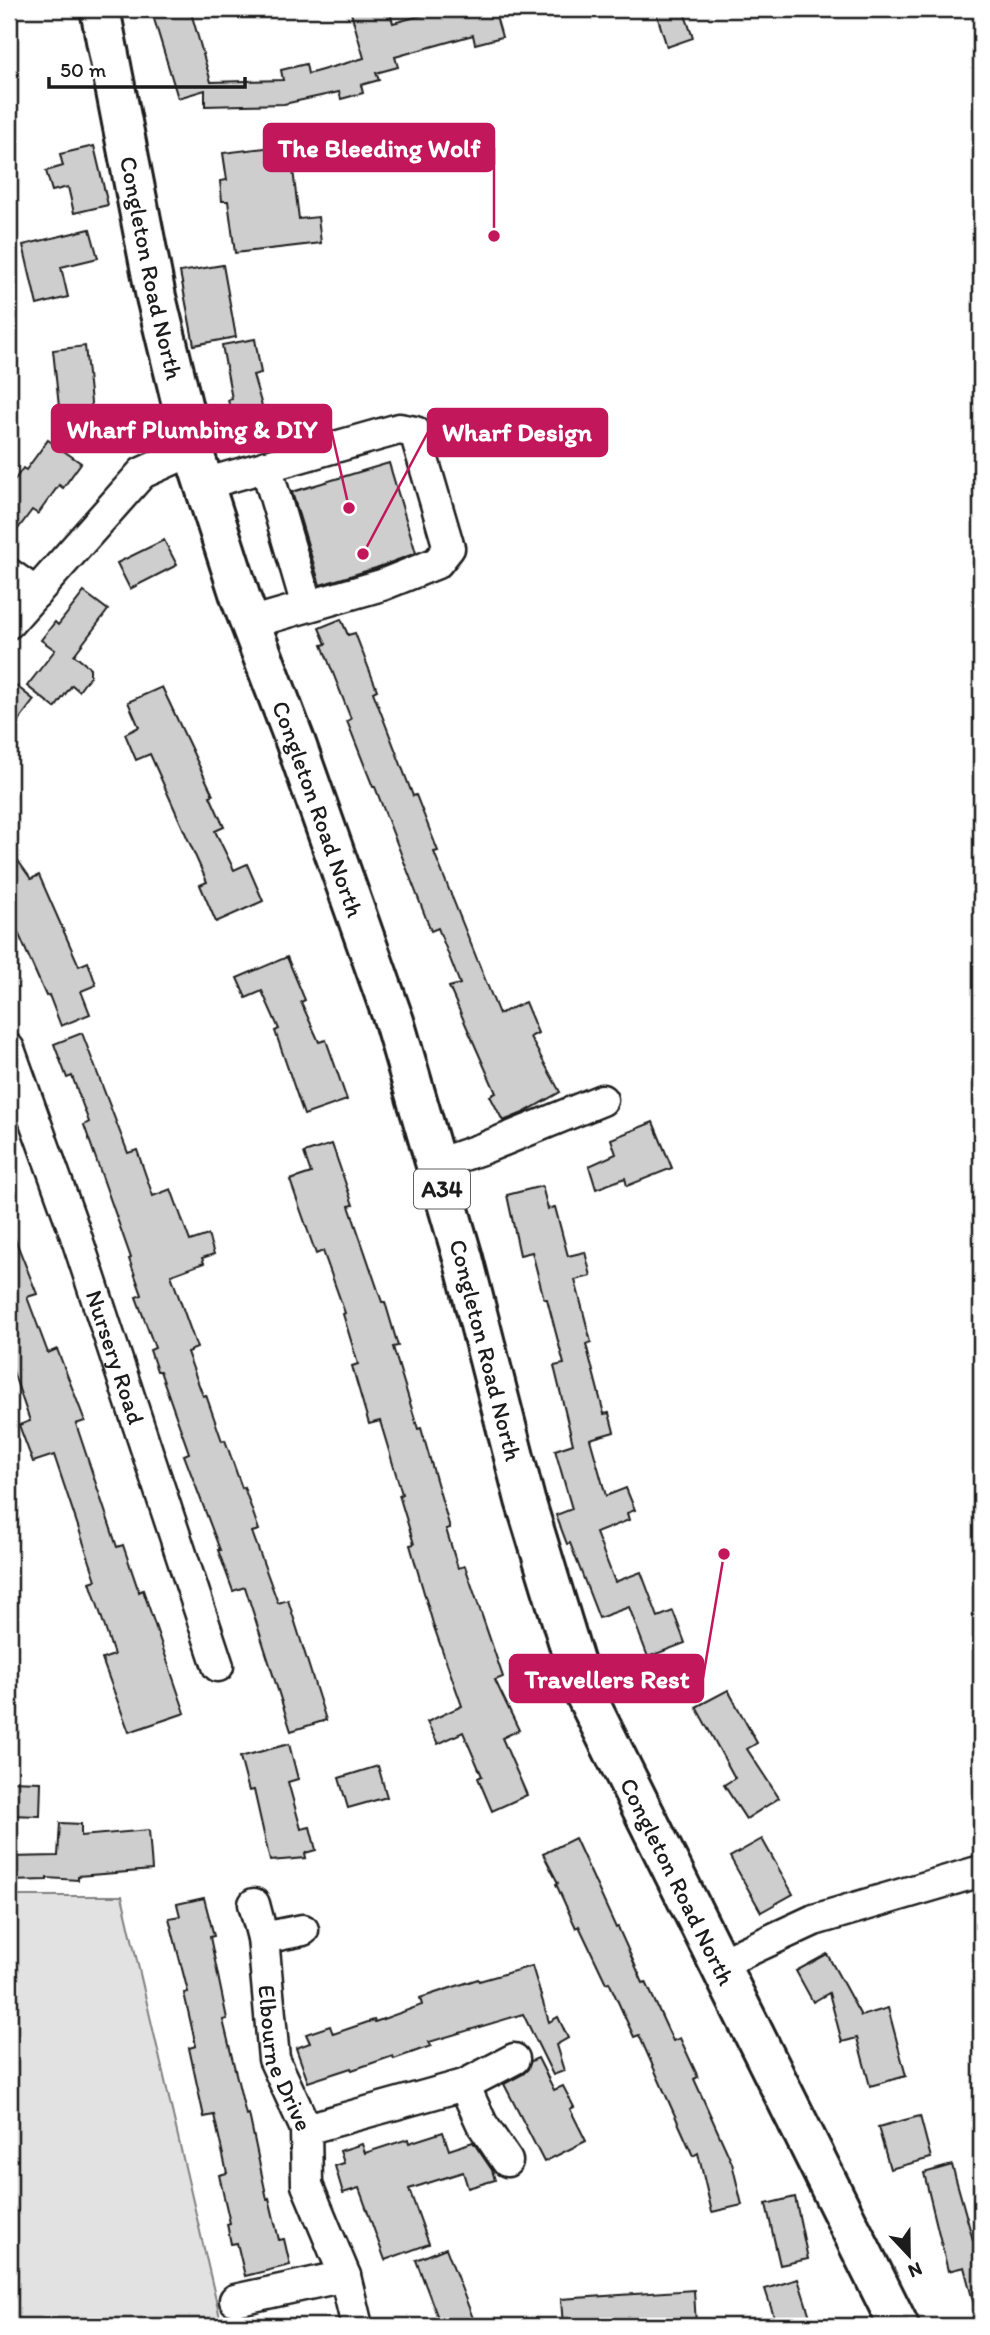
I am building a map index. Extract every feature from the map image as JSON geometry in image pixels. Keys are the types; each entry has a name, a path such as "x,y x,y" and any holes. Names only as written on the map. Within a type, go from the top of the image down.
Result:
{"highway":[{"name":"Congleton Road North","path":"100,9 156,297 199,467 250,623 394,1021 463,1258 525,1500 583,1690 899,2326"}],"street":[{"path":"9,624 142,472 199,467 265,466 399,429 415,432 449,548 437,563 382,585 250,623"},
{"path":"265,466 307,606"},
{"path":"9,574 36,593"},
{"name":"Nursery Road","path":"9,1049 74,1230 218,1666"},
{"path":"435,1165 484,1149 601,1100"},
{"path":"719,1964 814,1920 981,1871"},
{"name":"Elbourne Drive","path":"254,1904 263,1938 274,2059 306,2129 307,2185 345,2276 357,2326"},
{"path":"263,1938 303,1930"},
{"path":"306,2129 464,2085 514,2059"},
{"path":"464,2085 482,2124 507,2161"},
{"path":"235,2300 345,2276"}],"shaded area":[{"path":"9,1896 122,1896 222,2326 9,2326"}],"building":[{"path":"151,9 190,9 211,82 283,80 281,70 306,64 308,74 364,58 350,9 389,9 393,23 446,9 494,9 502,37 475,44 473,35 395,57 398,67 376,73 379,80 361,85 363,93 341,99 339,92 284,104 205,106 205,90 178,98"},
{"path":"655,9 683,9 693,38 667,47"},
{"path":"290,145 299,219 318,217 321,243 235,253 228,201 222,201 220,181 227,180 223,153"},
{"path":"94,146 108,205 74,213 68,187 52,191 46,171 63,166 60,154"},
{"path":"90,229 98,258 61,267 68,297 37,305 23,245"},
{"path":"223,265 236,337 194,345 180,272"},
{"path":"255,339 261,373 253,375 269,430 238,438 228,400 232,399 222,345"},
{"path":"85,346 94,431 62,435 53,350"},
{"path":"48,440 81,463 63,488 59,485 38,514 32,510 9,541 9,488"},
{"path":"389,463 416,553 320,585 292,492"},
{"path":"164,540 177,565 130,589 117,563"},
{"path":"84,592 108,610 74,655 90,668 90,676 79,691 72,685 55,708 27,686 55,650 41,640 55,622 58,625"},
{"path":"341,619 348,635 355,633 377,690 373,692 413,796 416,795 438,851 434,852 499,1014 525,1002 538,1033 530,1037 560,1092 503,1121 490,1096 496,1093 449,987 460,984 438,928 431,931 347,721 351,719 322,645 326,644 319,628"},
{"path":"9,680 34,700 9,733"},
{"path":"162,687 213,795 210,796 224,827 215,831 234,870 247,864 263,901 216,922 200,885 207,882 150,754 136,760 125,734 139,727 128,702"},
{"path":"9,848 31,879 39,875 79,966 88,962 96,985 81,991 90,1014 61,1026 9,912"},
{"path":"287,957 305,1000 301,1002 319,1042 326,1040 347,1100 304,1115 275,1031 279,1029 262,991 246,998 237,978"},
{"path":"82,1033 128,1153 137,1150 153,1196 171,1189 190,1241 208,1235 214,1254 202,1258 204,1263 171,1275 197,1348 187,1352 222,1441 225,1440 242,1488 244,1487 259,1530 252,1532 278,1603 288,1600 326,1720 291,1731 245,1587 233,1591 184,1455 189,1453 150,1350 155,1348 136,1297 142,1295 129,1259 131,1258 84,1125 89,1122 72,1076 67,1078 54,1044"},
{"path":"653,1122 672,1168 627,1186 625,1178 596,1189 589,1166 616,1154 611,1139"},
{"path":"332,1144 353,1205 349,1206 382,1302 385,1302 398,1346 393,1347 418,1429 421,1428 450,1528 446,1529 458,1568 465,1566 503,1677 495,1680 519,1730 502,1738 527,1795 492,1811 478,1778 482,1776 463,1732 438,1744 427,1722 462,1706 434,1627 410,1545 414,1544 399,1495 402,1494 380,1421 369,1424 352,1366 358,1364 343,1314 345,1313 323,1251 316,1254 290,1180 311,1173 304,1153"},
{"path":"542,1186 548,1209 555,1207 568,1256 585,1252 591,1276 575,1280 591,1342 586,1344 604,1414 609,1413 614,1432 590,1439 606,1496 626,1488 635,1510 627,1513 629,1520 596,1533 615,1582 641,1572 658,1617 673,1611 685,1643 648,1657 629,1607 599,1618 570,1543 567,1544 556,1515 572,1509 555,1450 573,1444 554,1366 564,1364 532,1252 520,1255 507,1195"},
{"path":"9,1224 37,1294 27,1297 48,1353 57,1349 85,1421 76,1424 117,1547 123,1545 139,1592 143,1590 185,1713 129,1732 102,1659 114,1655 90,1582 96,1580 54,1455 33,1462 19,1425 30,1421 9,1360"},
{"path":"728,1690 757,1743 747,1749 779,1798 746,1819 724,1785 735,1778 696,1707"},
{"path":"289,1744 298,1779 288,1782 301,1829 310,1827 316,1850 305,1853 306,1858 270,1861 254,1790 249,1791 240,1757"},
{"path":"378,1766 387,1797 348,1808 339,1778"},
{"path":"9,1781 41,1782 40,1816 9,1815"},
{"path":"60,1823 81,1824 81,1836 149,1830 152,1870 78,1876 78,1880 47,1878 9,1881 9,1857 58,1856"},
{"path":"575,1838 643,1983 646,1982 673,2041 680,2038 698,2077 694,2079 732,2163 742,2205 712,2212 698,2153 693,2156 639,2035 634,2037 609,1982 606,1983 579,1926 576,1928 543,1854"},
{"path":"762,1839 793,1894 761,1912 730,1857"},
{"path":"204,1898 214,1936 210,1937 227,2019 223,2020 246,2115 249,2114 267,2199 269,2198 279,2240 284,2239 290,2265 245,2276 237,2243 231,2244 227,2224 230,2223 219,2175 227,2173 214,2115 204,2117 189,2048 196,2046 184,1993 188,1992 169,1918 180,1916 177,1904"},
{"path":"827,1954 861,2016 888,2008 906,2076 870,2086 857,2038 842,2042 829,1993 813,2002 796,1971"},
{"path":"532,1966 549,2022 558,2017 568,2038 556,2045 564,2071 553,2075 523,2014 429,2042 431,2046 394,2059 393,2056 308,2082 296,2048 310,2043 306,2034 330,2026 333,2034 374,2020 375,2022 422,2005 420,1998 478,1979 479,1981"},
{"path":"538,2058 554,2090 563,2086 574,2107 570,2109 586,2141 544,2162 504,2084 523,2074 531,2061"},
{"path":"920,2116 931,2158 890,2169 878,2127"},
{"path":"443,2132 449,2150 473,2142 492,2170 495,2180 468,2188 463,2172 409,2189 429,2244 385,2260 359,2188 343,2193 335,2166 344,2163 340,2151 362,2144 365,2153 408,2139 409,2143"},
{"path":"952,2165 973,2240 978,2239 981,2252 981,2304 974,2305 964,2267 948,2271 924,2173"},
{"path":"795,2197 808,2259 780,2265 766,2204"},
{"path":"446,2248 476,2326 441,2326 416,2260"},
{"path":"798,2279 813,2326 777,2326 765,2289"},
{"path":"694,2290 696,2326 563,2326 561,2299"}],"place":[{"name":"The Bleeding Wolf","path":"494,236"},
{"name":"Wharf Plumbing & DIY","path":"349,508"},
{"name":"Wharf Design","path":"363,554"},
{"name":"Travellers Rest","path":"724,1554"}]}
